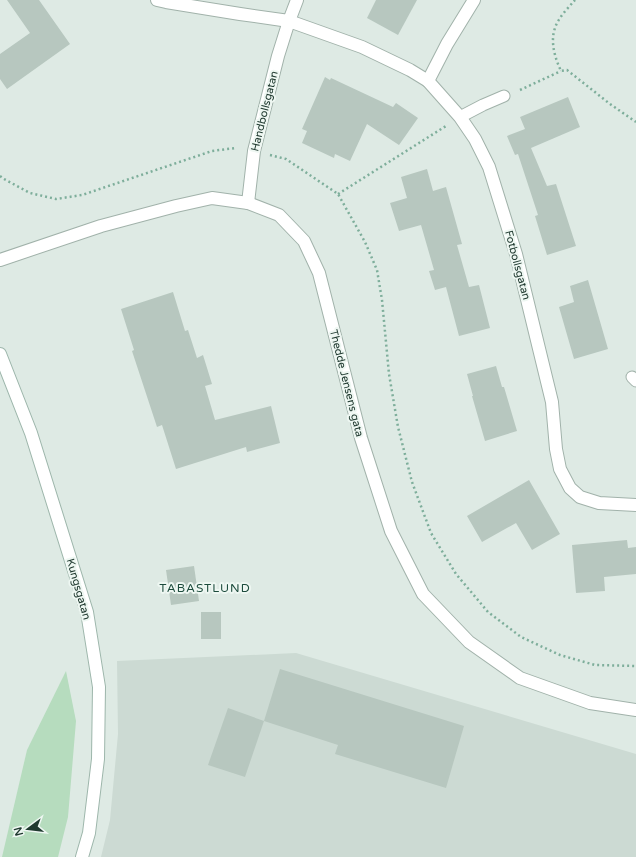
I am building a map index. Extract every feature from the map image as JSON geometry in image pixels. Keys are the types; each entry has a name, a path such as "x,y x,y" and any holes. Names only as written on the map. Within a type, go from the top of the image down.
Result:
{"street":[{"path":"157,0 289,21 362,47 410,70 428,81 447,44 474,0"},
{"name":"Handbollsgatan","path":"248,203 254,151 276,63 297,0"},
{"name":"Fotbollsgatan","path":"428,81 460,117 475,139 490,167 516,254 552,402 556,449 560,469 570,488 580,497 599,503 636,505"},
{"name":"Thedde Jensens gata","path":"0,260 101,226 212,198 248,203 279,215 304,241 319,273 361,438 391,531 423,594 469,642 520,678 590,703 636,710"},
{"name":"Kungsgatan","path":"0,354 31,433 87,612 99,687 98,759 89,833 82,857"}],"lane":[{"path":"460,117 504,96"}],"path":[{"path":"561,71 556,60 553,40 555,28 560,18 575,0"},
{"path":"504,96 561,71 567,70 610,104 636,122"},
{"path":"338,194 460,117"}],"shaded area":[{"path":"296,653 636,754 636,857 101,857 110,820 118,734 117,661"}],"green space":[{"path":"66,671 76,721 68,817 58,857 2,857 27,750"}],"building":[{"path":"7,0 39,0 70,44 7,89 0,79 0,54 30,33"},
{"path":"376,0 417,0 398,35 367,18"},
{"path":"325,77 330,80 331,78 393,107 396,103 418,118 399,145 367,124 350,161 335,154 334,158 302,143 307,131 302,129"},
{"path":"568,97 580,127 531,148 547,186 556,184 576,246 547,255 535,216 538,215 518,154 515,155 507,136 525,129 520,117"},
{"path":"427,169 433,191 446,187 462,244 457,245 469,287 479,285 490,328 459,336 446,287 435,290 429,271 434,270 421,225 399,231 390,203 407,198 401,177"},
{"path":"588,280 608,349 574,359 559,307 574,302 570,286"},
{"path":"173,292 185,331 188,330 197,358 203,355 212,384 205,386 215,420 271,406 280,443 247,452 246,447 176,469 162,425 157,427 132,351 134,350 121,309"},
{"path":"496,366 517,431 485,441 467,374"},
{"path":"529,480 560,534 532,550 516,523 482,542 467,516"},
{"path":"627,540 628,548 636,547 636,574 604,577 605,591 576,593 572,545"},
{"path":"194,566 199,601 171,605 166,570"},
{"path":"201,612 221,612 221,639 201,639"},
{"path":"280,669 464,726 446,788 335,754 338,745 264,721"},
{"path":"228,708 264,721 245,777 208,765"}],"district":[{"name":"TABASTLUND","path":"205,588"}]}
